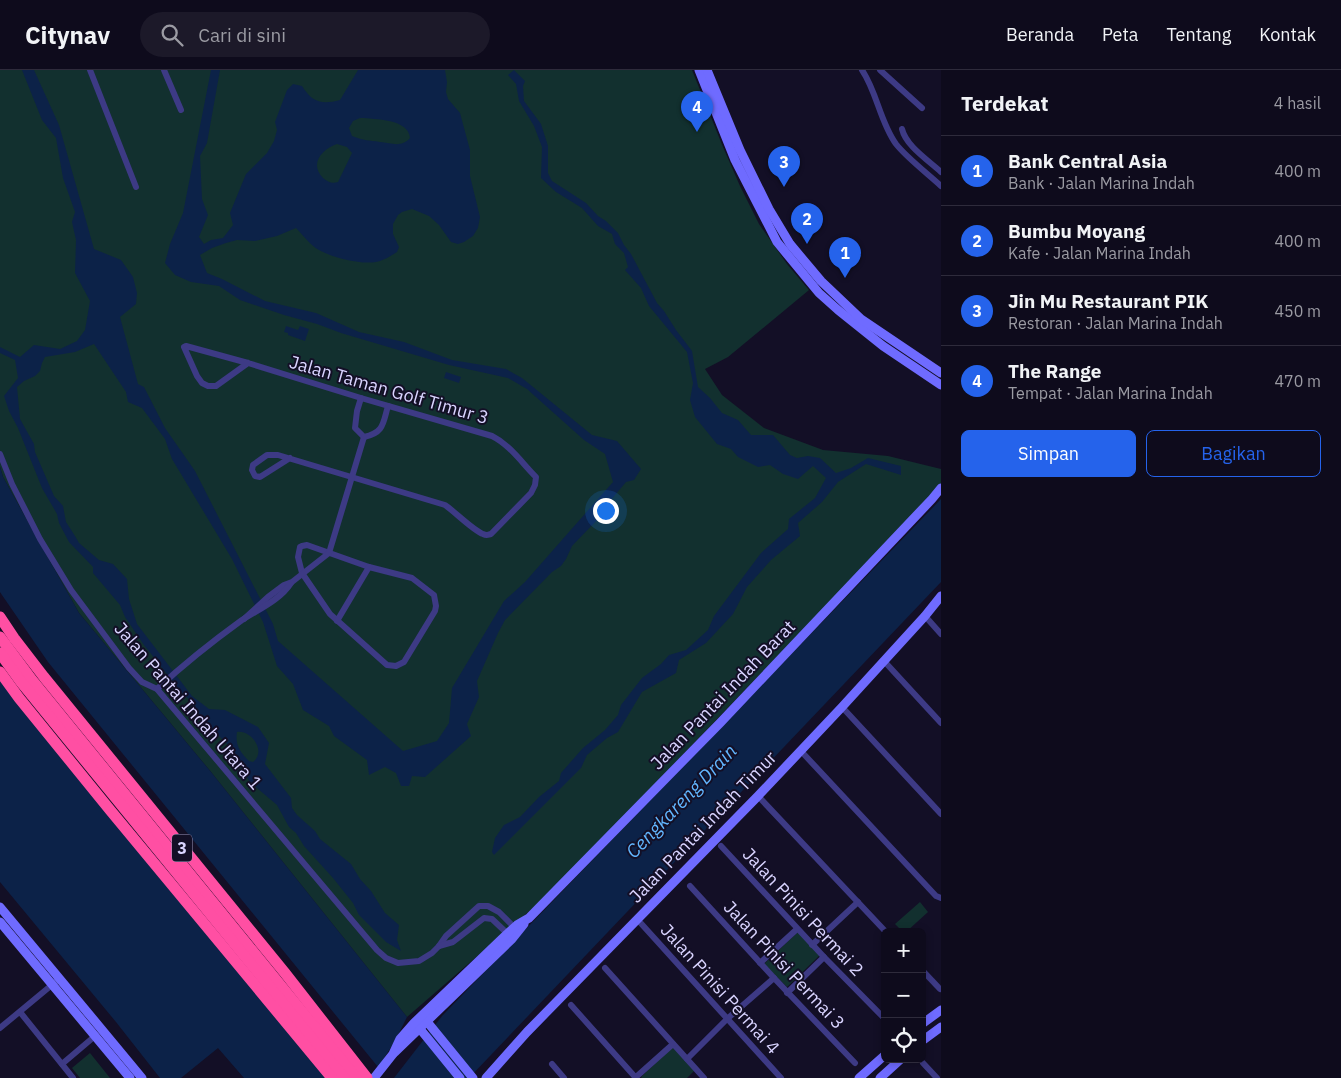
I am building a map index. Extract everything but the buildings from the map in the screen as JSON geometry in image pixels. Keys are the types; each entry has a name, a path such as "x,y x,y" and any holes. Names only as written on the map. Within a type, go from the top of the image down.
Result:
{"highway":[{"name":"3","path":"0,617 50,685 367,1078"},
{"name":"3","path":"0,637 32,680 356,1078"},
{"name":"3","path":"0,653 28,690 344,1078"},
{"name":"3","path":"0,672 110,810 332,1078"}],"street":[{"path":"90,70 136,187"},
{"path":"164,70 181,110"},
{"path":"699,70 735,160 777,242 818,293 856,325 941,373"},
{"path":"707,70 740,150 769,209 790,244 821,281 879,338 941,385"},
{"path":"862,70 896,144 941,186"},
{"path":"880,70 922,108"},
{"path":"902,129 904,136 910,144 941,172"},
{"name":"Jalan Taman Golf Timur 3","path":"248,363 216,386 208,386 202,383 184,347 248,363 492,436 506,445 536,478 531,492 491,534 486,536 480,534 445,505 352,478"},
{"path":"361,398 355,428 364,437"},
{"path":"364,437 375,435 381,429 388,406"},
{"path":"157,689 183,666 255,610 287,589 302,573 329,553 364,437"},
{"name":"Jalan Pantai Indah Utara 1","path":"0,454 12,484 32,524 70,590 129,668 142,682 157,689 376,950 386,958 398,963 419,961 432,953 446,936 480,906 488,906 499,912 513,933"},
{"path":"290,458 260,477 255,476 252,470 253,465 267,455 278,455 290,458 352,478"},
{"name":"Jalan Pantai Indah Barat","path":"374,1078 393,1054 420,1029 714,729 941,488"},
{"path":"302,546 329,553 369,567 412,578 434,595 435,612 404,662 396,666 387,665 330,614 302,573 298,557 300,547 302,546"},
{"path":"337,620 369,567"},
{"name":"Jalan Pantai Indah Timur","path":"486,1078 527,1032 758,796 842,707 941,596"},
{"path":"925,616 941,634"},
{"path":"884,661 941,723"},
{"path":"842,707 941,814"},
{"path":"800,750 939,897"},
{"path":"758,796 882,928"},
{"name":"Jalan Pinisi Permai 2","path":"721,846 824,958 883,1018"},
{"name":"Jalan Pinisi Permai 3","path":"690,886 787,993 855,1063"},
{"path":"812,945 858,902"},
{"path":"0,907 95,1036 130,1078"},
{"name":"Jalan Pantai Indah Utara 1","path":"439,946 453,942 484,918 492,920 513,933"},
{"name":"Jalan Pinisi Permai 4","path":"637,919 781,1078"},
{"path":"0,922 142,1078"},
{"path":"760,963 797,929"},
{"path":"787,993 824,958"},
{"path":"605,968 700,1076"},
{"path":"925,973 940,989"},
{"path":"687,1059 774,978"},
{"path":"0,1028 56,982"},
{"path":"571,1005 636,1078 673,1044"},
{"path":"926,1021 941,1010"},
{"path":"20,1012 73,1078"},
{"path":"427,1021 472,1078"},
{"path":"926,1038 941,1026"},
{"path":"420,1029 460,1078"},
{"path":"62,1064 95,1036"},
{"path":"858,1078 881,1058"},
{"path":"880,1078 897,1063"},
{"path":"923,1063 937,1078"},
{"path":"552,1064 564,1078"}],"green space":[{"path":"0,70 692,70 723,147 759,224 787,264 809,290 728,357 705,369 722,395 764,428 823,450 888,456 941,469 941,483 912,516 549,894 407,1017 211,772 79,613 3,477 0,467"},
{"path":"920,902 928,912 910,928 899,928 895,924"},
{"path":"798,932 820,955 787,987 764,964"},
{"path":"673,1047 695,1070 687,1078 641,1077"},
{"path":"90,1053 110,1078 80,1078 72,1068"}],"water":[{"path":"22,70 34,70 59,125 94,249 121,260 133,277 137,293 136,304 120,317 138,384 144,387 165,428 195,471 273,624 278,641 403,751 437,741 449,723 452,688 504,601 525,582 613,482 605,454 584,440 527,389 508,378 449,365 341,333 240,300 219,286 191,282 175,275 165,263 170,244 183,213 211,70 220,70 207,143 200,156 202,199 208,215 199,237 204,244 211,240 223,238 233,225 230,213 246,174 267,153 274,141 277,130 275,122 287,90 293,84 302,86 313,99 327,102 340,100 358,70 445,70 448,99 460,113 470,150 470,176 480,217 478,228 473,236 458,244 451,242 439,225 429,216 412,209 398,215 393,224 393,234 399,247 397,252 380,261 357,262 325,253 313,245 296,228 277,236 255,241 237,240 212,248 200,255 207,273 265,301 316,313 359,332 404,342 452,360 506,369 522,378 592,435 617,441 641,469 634,480 626,482 605,507 598,519 572,546 561,566 552,572 505,620 477,681 479,697 467,724 471,736 425,777 412,776 409,786 401,786 396,773 385,767 369,775 367,760 334,736 329,726 303,710 293,684 277,666 263,622 232,559 172,459 165,439 142,408 128,402 126,392 94,344 75,352 45,357 40,371 17,387 20,419 34,444 35,452 54,496 63,506 66,522 79,543 99,560 113,564 127,579 129,599 137,624 192,696 209,709 225,710 258,727 269,743 265,764 291,798 292,808 315,831 320,839 351,864 385,913 399,925 397,940 401,951 386,942 359,915 353,903 289,827 277,805 250,782 227,744 200,717 191,701 182,693 144,645 125,617 120,605 93,573 93,567 69,542 59,523 57,514 42,488 4,396 18,378 15,360 0,353 0,347 20,357 34,345 60,349 77,341 85,330 90,301 75,273 76,240 72,222 75,212 63,178 56,138 42,120","holes":["360,118 390,121 398,124 404,127 410,138 403,143 396,144 363,140 352,136 349,128 353,121","337,144 347,147 352,153 338,182 334,183 328,182 323,178 317,167 317,162 322,153","237,732 242,732 256,742 258,752 253,762 249,761 241,751"]},
{"path":"514,70 525,81 523,86 524,101 541,124 548,146 548,173 552,181 586,203 618,233 657,303 692,351 698,387 722,413 738,420 751,435 773,435 790,455 797,458 808,456 820,458 836,473 851,468 868,458 901,466 901,475 866,464 838,482 822,502 798,523 800,536 771,560 747,587 733,614 706,643 679,660 676,673 642,692 618,732 607,738 587,755 581,768 494,855 492,852 495,838 504,825 520,817 539,797 559,781 561,773 583,748 605,730 618,715 621,705 642,678 661,664 669,655 686,650 708,630 714,616 761,553 788,529 789,519 815,498 826,478 813,466 798,479 783,474 770,465 758,467 738,457 731,449 717,444 695,417 690,400 693,383 687,352 649,306 641,288 625,270 628,267 624,253 615,244 612,234 598,226 582,208 556,192 541,178 542,147 534,126 519,101 516,84 508,75"},
{"path":"286,326 298,330 300,326 309,329 305,341 284,332"},
{"path":"446,372 461,377 459,383 444,378"},
{"path":"0,467 3,477 79,613 211,772 407,1017 394,1043 378,1067 48,662 0,592"},
{"name":"Cengkareng Drain","path":"941,499 941,582 469,1078 394,1078 442,1016"},
{"path":"0,677 329,1078 244,1078 218,1048 181,1078 160,1078 0,882"}],"place":[{"name":"The Range","path":"697,132"},
{"name":"Jin Mu Restaurant PIK","path":"784,187"},
{"name":"Bumbu Moyang","path":"807,244"},
{"name":"Bank Central Asia","path":"845,278"}]}
